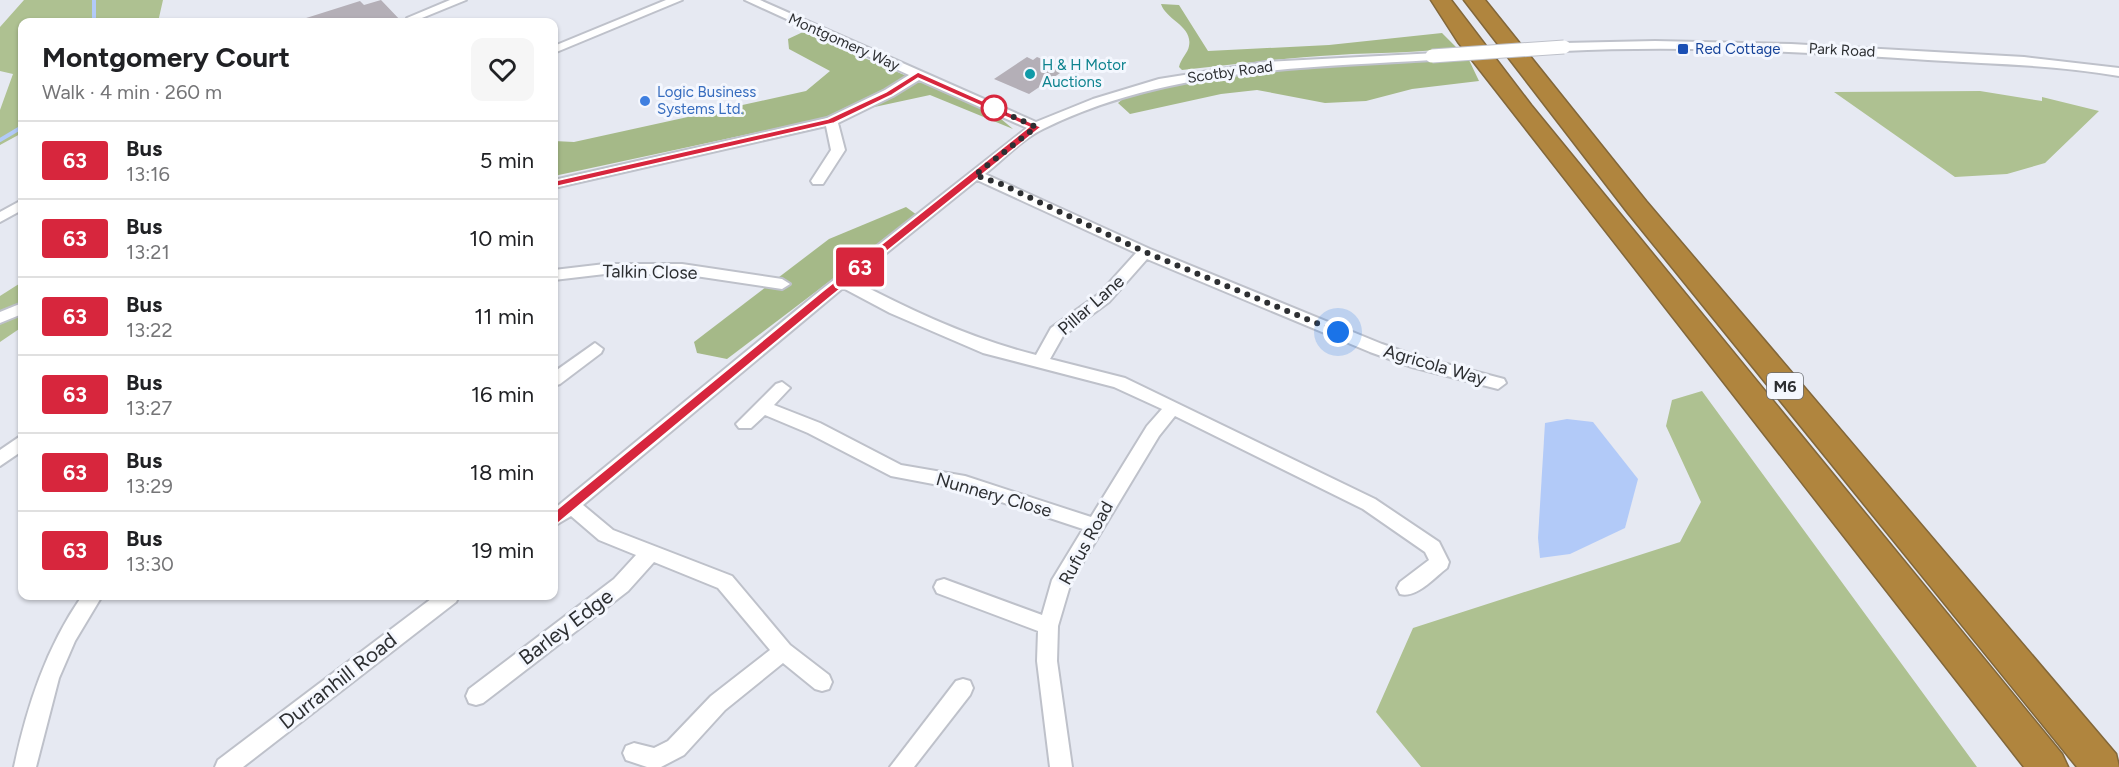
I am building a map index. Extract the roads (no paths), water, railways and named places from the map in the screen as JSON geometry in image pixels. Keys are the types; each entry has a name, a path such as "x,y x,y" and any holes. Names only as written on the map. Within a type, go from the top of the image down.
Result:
{"highway":[{"path":"1433,0 1466,37"},
{"name":"M6","path":"1441,0 1466,37 2048,767"},
{"name":"M6","path":"1474,0 1645,216 2102,767"},
{"path":"1480,0 1501,37"}],"street":[{"path":"412,18 460,0"},
{"path":"558,48 676,0"},
{"name":"Montgomery Way","path":"751,0 1036,127"},
{"name":"Park Road","path":"1432,56 1564,46 1670,42 1738,44 2040,63 2119,72"},
{"name":"Scotby Road","path":"1036,127 1097,102 1159,83 1266,66 1432,56"},
{"path":"558,183 831,121 889,93 918,75"},
{"path":"818,181 838,150 831,121"},
{"path":"558,516 842,281 1036,127"},
{"path":"558,193 599,185 598,174"},
{"name":"Agricola Way","path":"975,175 1001,184 1145,252 1376,348 1412,361 1498,383"},
{"path":"3,216 18,207"},
{"path":"3,216 18,221"},
{"name":"Pillar Lane","path":"1041,361 1057,332 1104,298 1145,252"},
{"name":"Talkin Close","path":"558,275 605,269 682,269 782,284"},
{"path":"842,281 895,309 988,349 1119,382 1369,504 1432,547 1440,562 1407,588"},
{"path":"0,318 18,310"},
{"path":"558,377 595,349"},
{"path":"745,424 782,388"},
{"name":"Rufus Road","path":"1061,767 1047,661 1048,626 1062,580 1093,525 1153,431 1173,407"},
{"name":"Nunnery Close","path":"764,408 814,428 897,471 964,483 1093,525"},
{"path":"0,459 18,445"},
{"path":"572,506 606,535 725,582 783,651 822,682"},
{"name":"Barley Edge","path":"476,696 621,585 650,553"},
{"path":"944,587 1048,626"},
{"path":"25,767 34,721 42,700 71,626 89,600"},
{"name":"Durranhill Road","path":"226,767 444,600"},
{"path":"634,753 655,759 676,748 718,703 783,651"},
{"path":"901,767 963,688"}],"water":[{"path":"1567,419 1593,422 1638,479 1625,528 1570,554 1540,558 1538,538 1545,423"}],"waterway":[{"path":"94,0 94,18"},
{"path":"0,140 18,129"}],"place":[{"name":"Red Cottage","path":"1683,49"},
{"name":"H & H Motor Auctions","path":"1030,74"},
{"name":"Logic Business Systems Ltd.","path":"645,101"}]}
